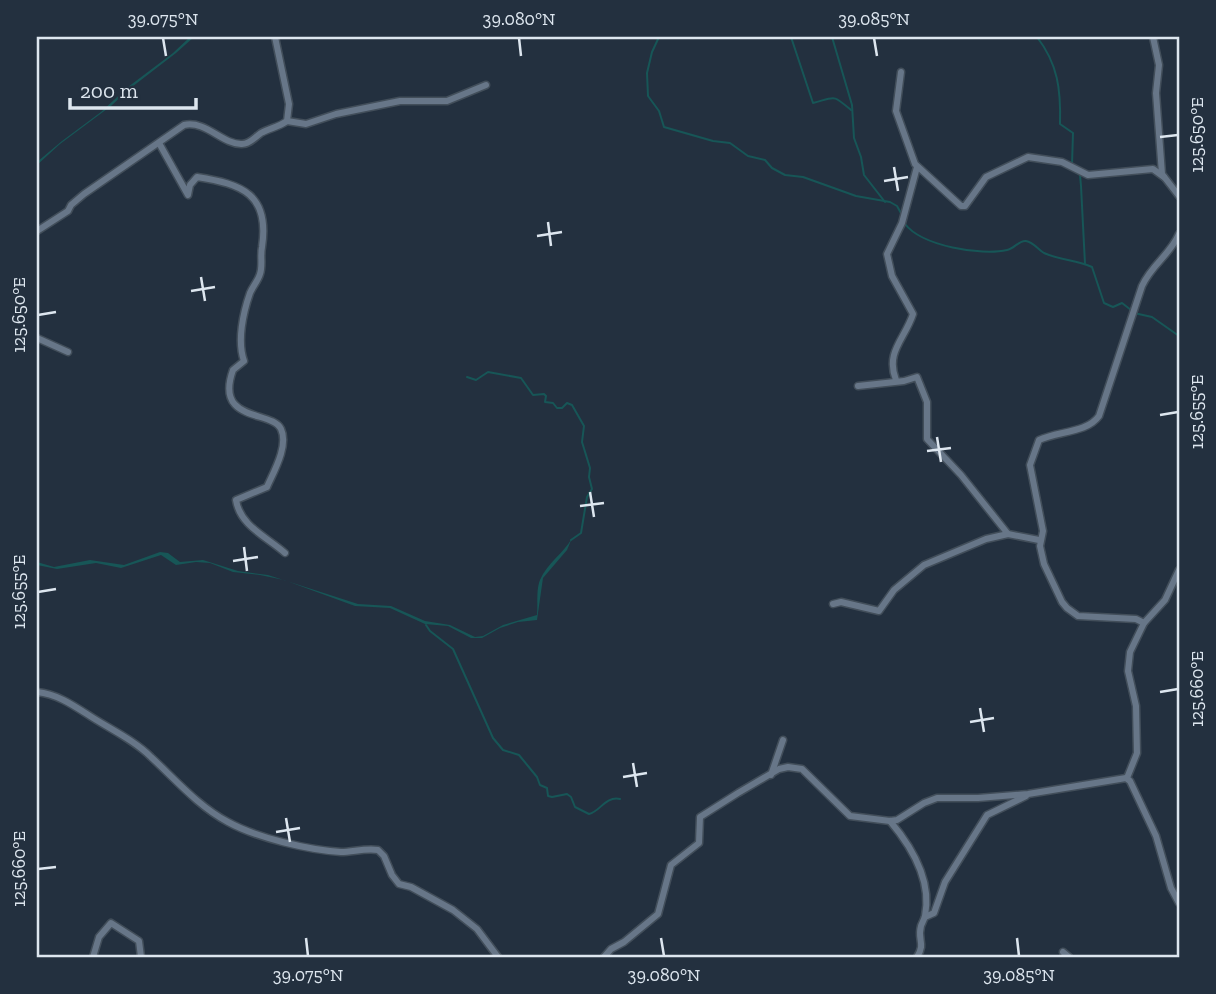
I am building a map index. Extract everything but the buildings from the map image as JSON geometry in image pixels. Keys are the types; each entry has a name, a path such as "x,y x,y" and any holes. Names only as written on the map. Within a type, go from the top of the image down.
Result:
{"street":[{"path":"37,231 180,127 190,124 240,145 248,143 261,133 278,128 287,121 289,104 276,39 284,37"},
{"path":"1153,37 1159,65 1156,93 1164,177"},
{"path":"901,72 896,111 917,167 962,207 986,177 1028,157 1062,162 1088,175 1153,169 1164,177 1179,196"},
{"path":"287,121 306,124 323,117 400,101 447,101 486,85"},
{"path":"159,143 188,195 190,185 197,177 228,182 247,192 262,216 265,230 261,270 249,297 242,328 241,352 244,361 233,370 229,392 233,401 242,409 278,425 282,433 282,446 278,464 267,487 236,500 238,510 249,526 285,553"},
{"path":"896,380 892,366 893,357 913,314 892,276 887,254 902,223 917,167"},
{"path":"1144,623 1136,619 1079,616 1067,608 1044,564 1039,540 1043,532 1030,465 1036,444 1043,438 1081,428 1098,418 1145,279 1152,267 1172,248 1179,234"},
{"path":"37,338 68,352"},
{"path":"858,386 917,377 927,402 927,439 961,475 1008,534"},
{"path":"833,604 841,602 879,611 894,590 923,565 1008,534 1039,540"},
{"path":"1179,570 1163,604 1144,623 1132,645 1129,678 1136,706 1137,753 1127,778 1156,836 1171,888 1179,903"},
{"path":"37,692 57,696 137,746 207,808 235,826 270,839 323,849 344,852 378,849 400,884 443,904 471,924 498,957"},
{"path":"770,776 783,740"},
{"path":"604,957 658,914 671,865 699,843 700,817 779,769 802,769 850,816 890,821 897,820 937,798 1028,794 1127,778"},
{"path":"925,917 934,913 945,882 987,815 1028,794"},
{"path":"890,821 910,847 922,875 927,897 920,931 922,950 917,957"},
{"path":"93,957 99,937 111,923 139,941 141,957"},
{"path":"1063,952 1069,957"}],"shaded area":[{"path":"190,37 194,37 37,165 37,162 62,141"},
{"path":"572,538 567,550 543,578 537,620 518,622 482,638 471,638 448,626 425,624 390,608 355,606 288,581 358,604 391,606 425,621 450,625 475,637 483,636 503,625 537,615 540,580"},
{"path":"160,552 168,553 180,562 203,560 238,571 268,575 283,580 233,572 210,563 176,565 161,555 121,568 96,563 57,569 37,565 37,562 54,567 90,560 124,565"}],"waterway":[{"path":"659,37 647,73 648,96 659,111 664,127 730,143 748,156 765,160 772,168 785,175 803,177 856,196 890,202 897,206 902,215"},
{"path":"791,37 813,103 834,98 851,110"},
{"path":"832,37 852,105 854,138 864,175 885,202"},
{"path":"1037,37 1050,57 1057,78 1060,124 1073,133 1072,165"},
{"path":"1072,170 1080,175 1085,264"},
{"path":"905,224 924,238 953,248 996,252 1007,250 1021,242 1029,242 1044,253 1092,267 1104,303 1113,307 1122,303 1131,310"},
{"path":"1134,313 1152,317 1179,336"},
{"path":"467,377 476,380 488,372 521,378 533,395 544,394 545,402 553,403 557,408 562,408 567,403 572,405 584,426 582,442 590,468 592,489 587,497 581,533 571,540"},
{"path":"426,625 453,649 493,738 503,750 519,755 537,777 540,785 547,788 548,796 567,794 575,807 589,814 611,800 620,799"}]}
